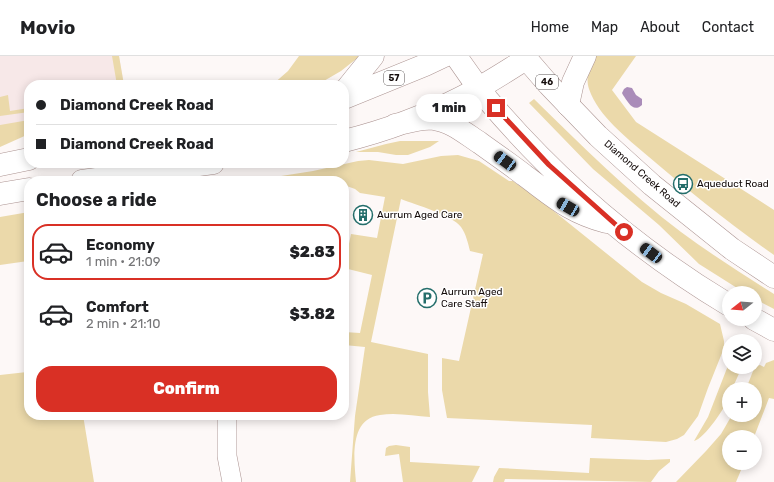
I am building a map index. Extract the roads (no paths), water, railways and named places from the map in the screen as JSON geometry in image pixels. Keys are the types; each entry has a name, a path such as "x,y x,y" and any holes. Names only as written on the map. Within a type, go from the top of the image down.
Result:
{"main road":[{"path":"349,86 373,56"},
{"name":"57","path":"349,96 444,56"},
{"path":"456,56 492,104 549,165 633,240 676,271 722,301"},
{"path":"568,105 573,82 585,56"},
{"path":"349,139 430,112 479,88 527,57"},
{"name":"Diamond Creek Road","path":"527,57 568,105 603,140 652,185 732,249 774,277"},
{"path":"395,125 424,119 434,119 451,125 495,154 560,202 592,218 615,224"},
{"path":"0,165 24,160"},
{"path":"118,176 177,168"},
{"path":"0,194 24,190"},
{"path":"762,323 774,330"}],"street":[{"path":"227,420 227,456 232,482"}],"place":[{"name":"Aqueduct Road","path":"683,184"},
{"name":"Aurrum Aged Care","path":"363,215"},
{"name":"Aurrum Aged Care Staff","path":"427,298"}]}
